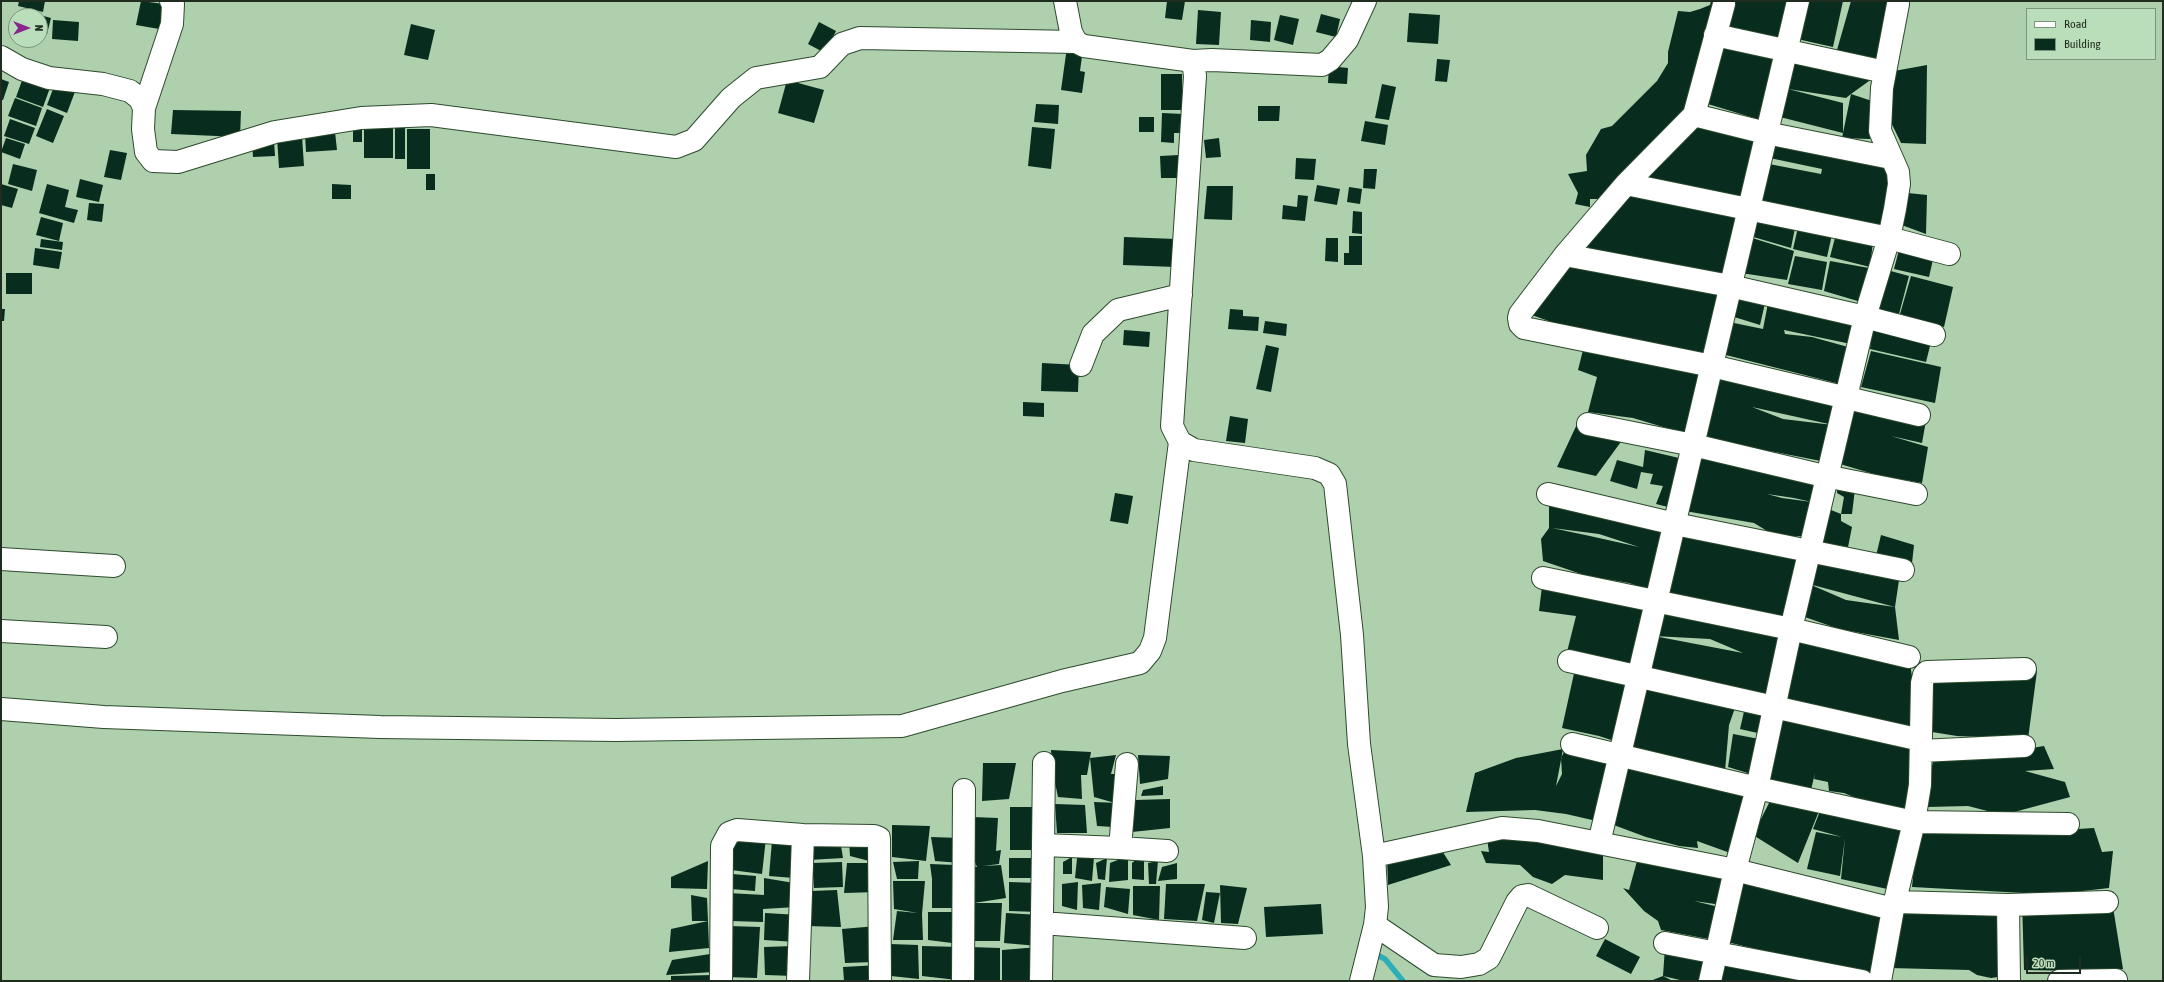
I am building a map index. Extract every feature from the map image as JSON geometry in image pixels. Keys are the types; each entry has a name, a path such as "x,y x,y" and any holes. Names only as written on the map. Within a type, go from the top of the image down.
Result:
{"street":[{"path":"171,1 173,4 172,24 144,108 143,128 146,152 153,161 178,162 275,132 361,118 423,115 676,147 694,140 731,98 756,78 820,67 842,44 860,38 1076,42 1084,46 1193,61 1212,60 1322,65 1330,60 1348,40 1365,1"},
{"path":"1066,1 1070,32 1076,42"},
{"path":"1599,843 1785,50 1798,1"},
{"path":"1724,4 1694,115 1626,184 1565,255 1520,314 1519,318 1524,328 1712,366 1919,415"},
{"path":"1710,981 1735,870 1757,788 1791,629 1865,317 1889,238 1899,184 1898,172 1880,131 1885,72 1898,4"},
{"path":"1716,35 1885,72"},
{"path":"1,57 22,69 49,78 103,84 130,91 140,98 144,108"},
{"path":"1193,61 1195,76 1172,426 1180,442 1194,450 1315,468 1329,474 1335,484 1352,635 1359,744 1374,856 1377,907 1375,924 1361,981"},
{"path":"1694,115 1766,133 1891,158"},
{"path":"1626,184 1889,238 1949,254"},
{"path":"1565,255 1730,286 1865,317 1934,335"},
{"path":"1081,365 1093,334 1118,310 1181,295"},
{"path":"1588,424 1693,445 1827,477 1916,494"},
{"path":"1,709 104,717 380,727 616,730 902,726 1062,681 1140,663 1150,651 1155,638 1180,442"},
{"path":"1548,494 1675,524 1903,570"},
{"path":"1,559 114,566"},
{"path":"1543,578 1791,629 1909,657"},
{"path":"1,631 106,637"},
{"path":"1570,661 1637,678 1774,707 1921,746 2024,746"},
{"path":"1880,981 1894,906 1914,822 1920,785 1922,683 1927,672 2025,669"},
{"path":"1572,744 1757,788 1914,822 2068,824"},
{"path":"1041,981 1044,763"},
{"path":"1120,848 1127,764"},
{"path":"963,981 964,790"},
{"path":"1374,856 1502,828 1538,831 1735,870 1894,906 2107,902"},
{"path":"721,981 722,846 729,833 737,830 803,835 874,836 880,838 880,981"},
{"path":"798,981 803,835"},
{"path":"1043,845 1167,851"},
{"path":"1375,924 1434,965 1461,967 1479,964 1488,958 1517,902 1522,896 1528,895 1597,928"},
{"path":"2008,905 2009,981"},
{"path":"1042,923 1245,938"},
{"path":"1665,943 1862,981"},
{"path":"2059,981 2116,980"}],"building":[{"path":"19,1 45,1 44,8 26,8 18,6"},
{"path":"141,1 164,4 159,29 136,25"},
{"path":"1167,1 1185,1 1182,20 1165,18"},
{"path":"1711,1 1718,1 1694,115 1760,132 1744,198 1616,182 1599,199 1590,199 1590,207 1575,204 1578,193 1568,174 1587,171 1586,155 1601,129 1612,126 1657,81 1668,63 1668,52 1678,11 1690,12 1700,9 1710,5"},
{"path":"1729,1 1791,1 1787,43 1724,27"},
{"path":"1808,1 1843,1 1833,47 1797,39"},
{"path":"1851,1 1892,1 1882,63 1837,50"},
{"path":"1198,10 1221,12 1219,45 1196,44"},
{"path":"1409,13 1440,15 1438,44 1407,42"},
{"path":"1321,14 1340,19 1336,37 1316,32"},
{"path":"1280,15 1299,19 1293,45 1274,40"},
{"path":"48,17 51,18 48,30"},
{"path":"53,20 79,22 78,41 52,39"},
{"path":"1251,20 1271,22 1270,42 1250,40"},
{"path":"819,22 836,31 825,53 808,44"},
{"path":"411,24 435,30 428,60 404,55"},
{"path":"1726,38 1780,50 1764,121 1698,101"},
{"path":"1067,47 1083,49 1080,71 1085,72 1082,93 1061,90"},
{"path":"1437,59 1450,60 1447,82 1435,81"},
{"path":"1792,60 1876,76 1846,98 1788,89 1843,103 1843,133 1780,117"},
{"path":"1927,65 1926,144 1901,143 1889,118 1894,71"},
{"path":"1329,66 1348,68 1347,84 1328,83"},
{"path":"1161,74 1182,74 1182,110 1161,110"},
{"path":"24,75 51,85 43,107 16,97"},
{"path":"1,79 9,82 3,100 1,100"},
{"path":"787,80 824,90 814,123 778,113"},
{"path":"56,81 76,89 67,113 47,105"},
{"path":"1382,84 1396,87 1389,120 1375,118"},
{"path":"1851,94 1872,101 1870,139 1842,138"},
{"path":"15,98 42,108 36,126 8,116"},
{"path":"1036,104 1059,105 1058,124 1034,122"},
{"path":"1258,106 1280,106 1279,121 1258,121"},
{"path":"47,109 64,116 53,143 36,136"},
{"path":"173,110 241,111 240,137 171,134"},
{"path":"1162,113 1183,114 1183,133 1174,133 1174,143 1161,142"},
{"path":"1139,117 1154,117 1154,132 1139,132"},
{"path":"10,119 35,128 29,144 4,136"},
{"path":"1365,121 1388,125 1385,145 1361,141"},
{"path":"353,122 362,122 362,142 353,142"},
{"path":"364,124 393,124 393,158 364,158"},
{"path":"395,126 405,126 405,159 395,159"},
{"path":"1032,127 1055,129 1051,169 1028,166"},
{"path":"407,129 430,129 430,169 407,169"},
{"path":"335,132 337,150 306,152 305,134"},
{"path":"1773,134 1891,158 1886,229 1761,201 1769,164 1821,174 1822,169 1765,157"},
{"path":"302,136 304,166 279,168 277,137"},
{"path":"6,138 25,144 20,159 1,152"},
{"path":"1219,138 1221,157 1206,158 1204,140"},
{"path":"274,140 275,156 253,157 252,141"},
{"path":"110,150 127,153 121,180 104,177"},
{"path":"1179,155 1180,178 1161,178 1160,156"},
{"path":"1296,158 1316,159 1314,180 1295,179"},
{"path":"13,164 37,170 32,191 8,184"},
{"path":"1364,169 1377,169 1375,189 1363,188"},
{"path":"426,174 435,174 435,190 426,190"},
{"path":"80,179 103,185 99,202 76,197"},
{"path":"1,184 18,189 12,208 1,205"},
{"path":"47,184 69,190 65,207 78,210 74,223 39,213"},
{"path":"332,184 351,185 351,199 332,199"},
{"path":"1317,185 1340,189 1337,205 1314,201"},
{"path":"1207,186 1233,186 1232,220 1204,219"},
{"path":"1632,186 1748,210 1732,281 1665,274 1575,243"},
{"path":"1349,187 1362,189 1360,204 1347,202"},
{"path":"1908,193 1927,195 1926,234 1899,224"},
{"path":"1298,195 1308,196 1305,221 1282,219 1283,205 1297,207"},
{"path":"89,203 104,204 102,222 87,220"},
{"path":"1353,211 1362,212 1362,234 1352,233"},
{"path":"1756,214 1796,223 1791,248 1750,236"},
{"path":"41,217 63,223 59,241 36,235"},
{"path":"1799,223 1833,230 1827,257 1793,249"},
{"path":"1836,234 1873,242 1870,267 1830,257"},
{"path":"1349,236 1362,236 1362,265 1344,265 1344,253 1349,253"},
{"path":"1124,237 1176,239 1175,267 1123,265"},
{"path":"1749,237 1794,251 1787,280 1741,273"},
{"path":"1326,238 1338,238 1338,262 1325,261"},
{"path":"41,239 63,242 62,250 40,247"},
{"path":"35,248 62,252 59,269 33,265"},
{"path":"1899,250 1934,255 1929,277 1894,269"},
{"path":"1795,256 1827,262 1822,290 1788,284"},
{"path":"1567,259 1725,289 1711,357 1675,350 1650,342 1609,339 1580,332 1526,313"},
{"path":"1830,261 1869,268 1861,302 1824,291"},
{"path":"1887,270 1909,276 1899,314 1874,308"},
{"path":"6,273 32,273 32,294 6,294"},
{"path":"1911,276 1953,287 1944,327 1900,314"},
{"path":"1739,294 1766,299 1760,325 1731,316"},
{"path":"1769,298 1855,318 1851,344 1784,330 1785,334 1812,337 1848,347 1844,385 1722,354 1734,323 1763,329"},
{"path":"1,309 5,309 4,321 1,321"},
{"path":"1230,309 1243,310 1243,316 1259,317 1258,331 1228,329"},
{"path":"1265,321 1287,324 1286,336 1263,333"},
{"path":"1873,321 1932,338 1926,362 1870,349"},
{"path":"1124,330 1150,332 1149,347 1123,345"},
{"path":"1266,345 1279,348 1271,392 1256,389"},
{"path":"1584,346 1705,369 1690,435 1633,418 1588,412 1597,377 1578,370"},
{"path":"1871,351 1941,367 1935,403 1861,387"},
{"path":"1042,363 1079,365 1078,392 1041,391"},
{"path":"1715,374 1837,401 1833,425 1826,462 1775,452 1738,447 1701,434","holes":["1752,407 1833,425 1783,419"]},
{"path":"1023,402 1044,403 1044,417 1023,416"},
{"path":"1849,406 1927,415 1922,443 1891,436 1928,447 1922,483 1877,475 1840,464"},
{"path":"1230,416 1248,419 1245,443 1226,441"},
{"path":"1578,422 1623,439 1596,476 1557,467"},
{"path":"1645,450 1679,458 1668,507 1656,504 1663,486 1650,484 1653,474 1641,472 1637,489 1610,481 1617,460 1643,467"},
{"path":"1700,452 1820,475 1806,536 1777,537 1754,523 1685,511","holes":["1767,494 1812,502 1782,498"]},
{"path":"1838,479 1855,489 1852,514 1841,514 1844,497 1837,493"},
{"path":"1115,493 1133,496 1128,524 1110,521"},
{"path":"1549,501 1675,524 1652,591 1629,583 1587,576 1543,561 1541,539 1549,528","holes":["1552,528 1599,534 1639,547"]},
{"path":"1831,510 1841,514 1841,521 1852,527 1848,547 1820,542"},
{"path":"1680,530 1803,556 1787,620 1667,594"},
{"path":"1881,535 1914,545 1912,563 1876,556"},
{"path":"1815,558 1858,573 1899,580 1895,607 1809,584"},
{"path":"1543,578 1656,601 1640,665 1567,652 1576,616 1539,611"},
{"path":"1809,584 1846,600 1895,607 1899,640 1839,629 1802,616"},
{"path":"1662,602 1784,633 1766,698 1730,686 1680,677 1640,665 1654,636","holes":["1654,636 1710,639 1743,653"]},
{"path":"1798,636 1909,657 1915,696 1914,730 1786,698"},
{"path":"1575,669 1637,678 1736,705 1729,725 1725,771 1673,760 1599,736 1562,728"},
{"path":"2007,669 2037,671 2028,739 1957,736 1932,732 1930,702 1935,671"},
{"path":"1746,703 1768,709 1762,734 1740,729"},
{"path":"1776,709 1919,742 1914,812 1861,800 1844,793 1829,791 1828,782 1814,779 1815,773 1811,790 1760,782"},
{"path":"1733,734 1759,739 1754,775 1728,767"},
{"path":"2044,746 2054,769 2025,771 2065,782 2070,797 2003,815 1968,806 1927,807 1929,775 1936,753 1996,754"},
{"path":"1563,749 1562,757 1565,750 1617,756 1601,822 1566,814 1535,810 1466,812 1475,773 1516,758","holes":["1561,760 1562,774 1556,786"]},
{"path":"1051,750 1091,752 1087,775 1081,775 1082,799 1058,797 1053,773"},
{"path":"1116,755 1111,774 1118,774 1115,803 1094,797 1090,758"},
{"path":"1138,755 1170,756 1168,779 1140,784"},
{"path":"1627,755 1748,782 1733,854 1697,841 1698,848 1679,846 1646,837 1611,824"},
{"path":"983,763 1016,763 1009,799 982,801"},
{"path":"1163,786 1163,795 1141,796 1143,790"},
{"path":"1776,789 1819,811 1798,863 1753,835"},
{"path":"1825,798 1910,823 1892,890 1841,879 1845,838 1840,876 1807,869 1816,832 1842,837 1813,829"},
{"path":"1170,799 1170,828 1132,832 1135,800"},
{"path":"1094,802 1119,803 1113,827 1097,826"},
{"path":"1055,804 1085,805 1087,833 1057,833"},
{"path":"1010,807 1036,807 1036,850 1010,850"},
{"path":"972,817 998,818 996,851 1001,850 999,864 983,866 1001,865 1006,898 974,903 1002,903 1000,941 970,941 972,867 977,867 971,853"},
{"path":"1914,822 2044,823 2078,829 2094,828 2102,852 2113,851 2109,888 2074,892 2024,893 1912,887 1915,857"},
{"path":"892,825 930,826 926,861 892,857"},
{"path":"1486,832 1603,848 1603,880 1565,875 1552,884 1533,877 1520,865 1486,863 1481,851 1489,852"},
{"path":"735,834 766,838 762,874 731,870"},
{"path":"931,837 960,838 961,863 935,861"},
{"path":"812,838 840,840 843,858 809,860"},
{"path":"877,839 877,863 850,856 849,840"},
{"path":"772,841 797,843 794,878 769,876"},
{"path":"1439,846 1451,865 1388,885 1387,857"},
{"path":"1078,849 1094,857 1092,881 1075,878"},
{"path":"1144,853 1144,880 1132,879 1132,863"},
{"path":"1639,854 1728,875 1722,905 1694,901 1723,908 1714,940 1661,930 1658,921 1644,911 1623,888 1629,890"},
{"path":"1128,856 1128,880 1109,882 1110,863"},
{"path":"1072,857 1072,874 1063,874 1063,862"},
{"path":"1009,858 1035,858 1035,878 1009,878"},
{"path":"1107,858 1105,880 1098,879 1096,863"},
{"path":"708,861 707,889 671,888 671,877"},
{"path":"919,861 918,879 897,879 893,862"},
{"path":"1158,861 1156,884 1149,884 1148,863"},
{"path":"842,862 843,887 814,888 812,863"},
{"path":"847,863 877,863 877,892 844,893"},
{"path":"1177,863 1177,879 1158,881 1162,867"},
{"path":"930,864 955,865 957,908 932,908 932,879"},
{"path":"732,874 756,876 755,891 731,889"},
{"path":"1743,875 1887,911 1874,978 1723,941"},
{"path":"764,878 794,883 796,907 763,909 763,922 731,921 728,893 764,895"},
{"path":"893,881 925,881 922,914 923,940 893,940 897,911 918,913 894,909"},
{"path":"1009,882 1039,883 1038,912 1009,911"},
{"path":"1078,882 1077,910 1062,906 1062,884"},
{"path":"1101,883 1099,910 1083,908 1082,885"},
{"path":"1166,884 1205,884 1197,921 1164,919"},
{"path":"1220,885 1247,888 1238,924 1221,923"},
{"path":"1133,886 1160,886 1159,920 1133,915"},
{"path":"1106,887 1130,889 1128,914 1104,907"},
{"path":"837,890 841,927 807,926 811,891"},
{"path":"1206,892 1220,893 1214,923 1202,920"},
{"path":"691,895 707,898 708,921 692,921"},
{"path":"2022,899 2112,901 2123,969 2084,971 2024,970"},
{"path":"1906,903 2008,905 2005,976 1991,978 1977,975 1969,970 1890,968"},
{"path":"1321,904 1323,934 1266,937 1264,907"},
{"path":"928,912 960,912 960,944 928,940"},
{"path":"765,913 799,915 797,942 764,940"},
{"path":"1006,913 1040,915 1038,946 1004,943"},
{"path":"708,921 709,948 669,952 671,929"},
{"path":"729,926 760,927 757,978 726,977"},
{"path":"877,926 874,962 845,963 842,929"},
{"path":"1605,939 1640,957 1631,974 1596,956"},
{"path":"890,944 918,945 919,979 891,976"},
{"path":"794,946 794,976 765,975 764,947"},
{"path":"922,946 960,947 957,980 922,976"},
{"path":"970,947 1000,948 1000,981 971,981"},
{"path":"1039,947 1036,981 1002,981 1002,950"},
{"path":"1665,947 1710,954 1704,981 1684,981 1663,976"},
{"path":"710,954 713,972 666,975 672,960"},
{"path":"1723,957 1837,981 1716,981"},
{"path":"879,965 878,981 844,981 843,967"},
{"path":"713,975 713,981 671,981 671,976"},
{"path":"1663,976 1673,981 1650,981"}],"waterway":[{"path":"1373,953 1385,959 1403,981"}]}
